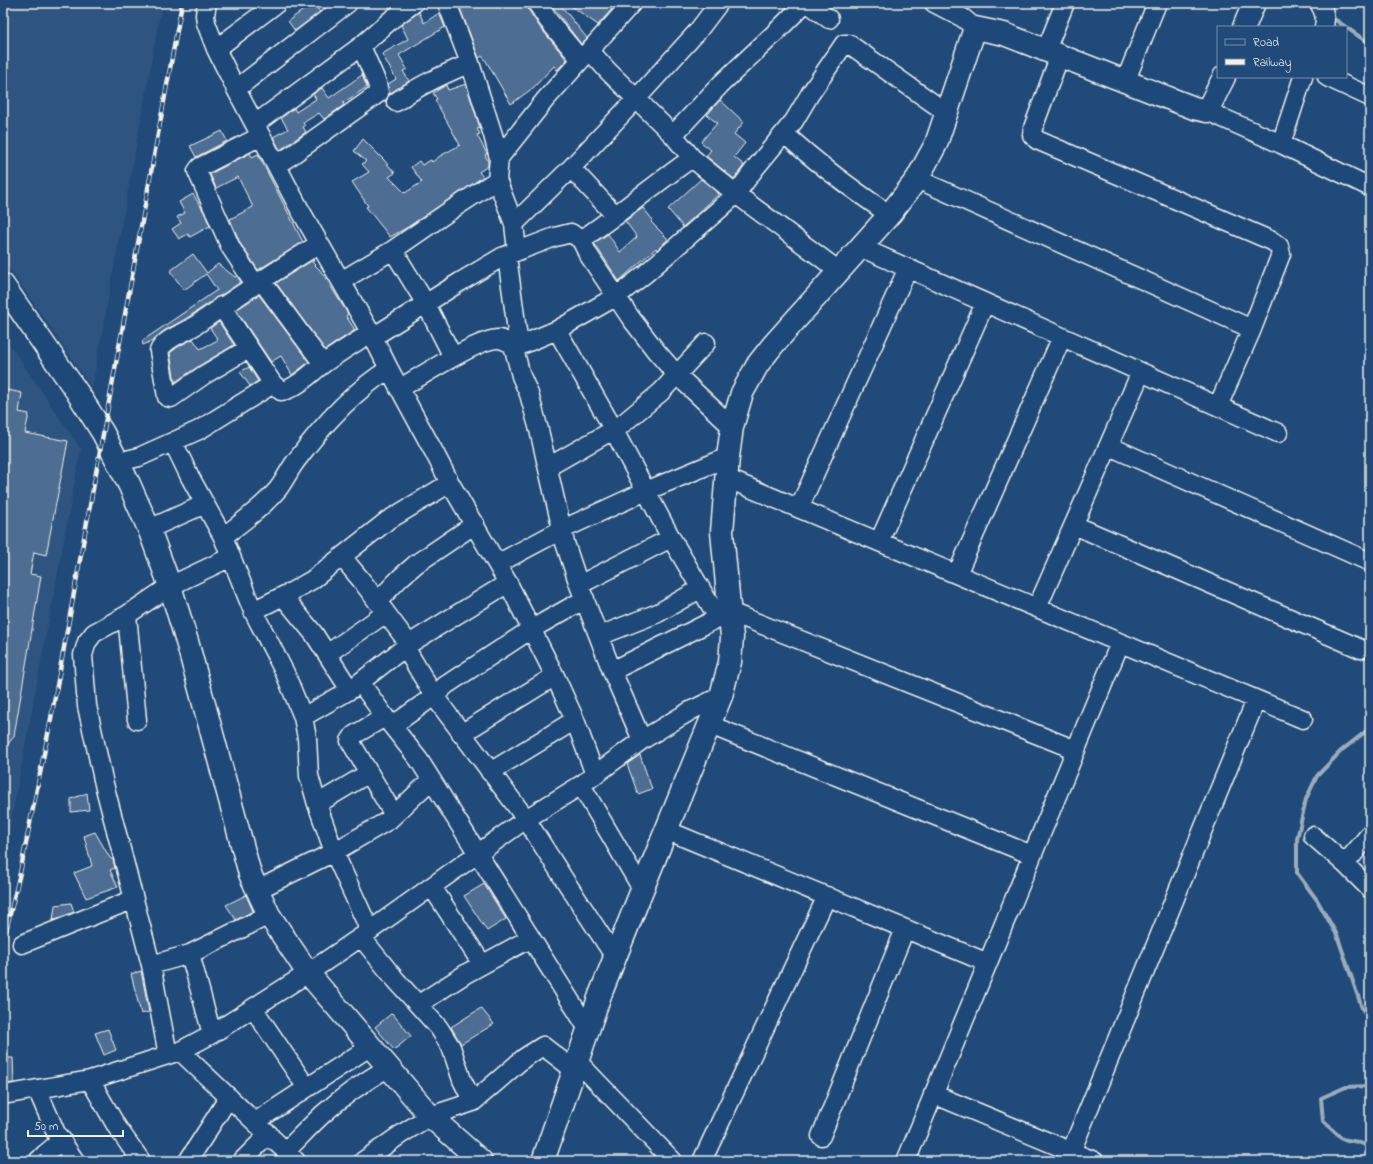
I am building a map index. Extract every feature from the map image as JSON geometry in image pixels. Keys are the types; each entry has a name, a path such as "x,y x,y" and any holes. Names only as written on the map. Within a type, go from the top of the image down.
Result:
{"main road":[{"path":"1244,26 1254,3"},
{"path":"543,1161 588,1029 642,889 710,725 721,696 730,662 732,637 724,615 722,532 732,426 742,393 758,364 773,345 890,215 917,178 936,144 947,112 968,16 1004,34 1194,108 1207,111 1224,78"},
{"path":"3,285 81,398 103,433 149,529 170,586 197,677 248,866 269,915 308,973 430,1116 481,1161"}],"street":[{"path":"206,3 206,23 216,49 236,89 319,244 372,335 399,389 450,483 508,583 530,630 555,676 575,720 588,780 642,889"},
{"path":"216,49 276,3"},
{"path":"236,89 348,3"},
{"path":"322,364 232,248 197,171 200,167 258,130 392,19 414,3"},
{"path":"447,3 470,63 493,135 498,158 498,180 514,224 512,254 516,346 521,376 529,394 539,430 564,543 612,671 642,740"},
{"path":"537,3 548,20 586,56 608,71 637,98 673,135 692,158 736,194 839,271"},
{"path":"498,158 545,100 632,3"},
{"path":"514,224 571,168 637,98 697,32 719,3"},
{"path":"673,135 722,83 805,3"},
{"path":"808,3 829,19"},
{"path":"934,3 968,16"},
{"path":"1065,3 1032,135 1037,140 1272,241 1279,246 1281,254 1252,329 1218,406"},
{"path":"1125,82 1157,3"},
{"path":"1319,3 1326,18 1324,26"},
{"path":"399,389 461,353 500,339 516,346 557,330 617,296 702,226 736,194 794,120 810,94 843,46 846,44 849,44 947,112"},
{"path":"276,165 379,93 377,83 361,46"},
{"path":"396,102 428,82 470,63"},
{"path":"1281,144 1303,78"},
{"path":"1329,78 1370,96"},
{"path":"1207,111 1281,144 1370,187"},
{"path":"784,133 797,146 864,198 890,215"},
{"path":"581,240 616,216 692,158"},
{"path":"571,168 616,216"},
{"path":"917,178 1252,329"},
{"path":"341,281 393,250 498,180"},
{"path":"222,306 273,384 281,392 306,377 322,364 426,304 488,265 554,237 571,233 578,236 581,240 588,254 638,328 656,351 677,375 732,426"},
{"path":"249,348 204,375 171,398 167,397 159,351 161,346 192,328 258,282 319,244"},
{"path":"860,248 1278,433"},
{"path":"393,250 426,304 453,358"},
{"path":"799,508 908,268"},
{"path":"879,542 985,303"},
{"path":"557,330 614,430 671,538 700,589 724,615 1076,750"},
{"path":"957,574 1062,337"},
{"path":"548,467 614,430 632,417 661,392 706,343"},
{"path":"223,537 252,514 277,489 295,462 332,418 363,388 389,369"},
{"path":"1037,608 1141,372"},
{"path":"118,462 139,457 199,430 273,384"},
{"path":"173,442 190,477 223,537 253,611 285,673 303,717 307,738 309,776 317,804 366,934 395,979 439,1028 451,1047 462,1080 472,1102"},
{"path":"1108,446 1370,562"},
{"path":"497,564 561,530 646,490 727,467 799,508 1303,719"},
{"path":"253,611 312,580 387,522 450,483"},
{"path":"149,529 205,504"},
{"path":"327,654 382,607 400,578 416,564 475,524"},
{"path":"1074,525 1361,649"},
{"path":"394,815 350,741 354,735 388,722 434,696 446,685 530,630 582,592 671,538"},
{"path":"231,557 170,586 127,615 94,633 87,642 83,656 87,706 104,784 174,1053 229,1097 291,1156 323,1114 365,1081 389,1067"},
{"path":"342,557 382,607 407,645 434,696 526,819 615,957"},
{"path":"303,717 355,686 407,645 508,583"},
{"path":"599,636 658,613 700,589"},
{"path":"283,596 314,634 327,654 388,722 418,760 588,1029"},
{"path":"127,615 137,720"},
{"path":"612,671 724,615"},
{"path":"906,1161 1120,643"},
{"path":"461,734 555,676"},
{"path":"3,1095 90,1080 174,1053 212,1034 366,934 526,819 588,780 642,740 690,711 721,696"},
{"path":"1071,1152 1256,700"},
{"path":"490,772 575,720"},
{"path":"710,725 1032,855"},
{"path":"317,804 369,773"},
{"path":"257,890 334,852 394,815 431,780"},
{"path":"666,830 988,963"},
{"path":"1345,864 1370,834"},
{"path":"1313,836 1345,864 1370,889"},
{"path":"432,887 482,964"},
{"path":"702,1161 827,896"},
{"path":"22,944 134,899"},
{"path":"151,965 190,954 269,915"},
{"path":"821,1136 904,929"},
{"path":"419,1004 482,964 531,938"},
{"path":"190,954 212,1034"},
{"path":"253,1008 307,1088"},
{"path":"255,1122 371,1046"},
{"path":"363,1161 430,1116 472,1102 524,1058 543,1046 576,1065 673,1161"},
{"path":"90,1080 117,1127 140,1160"},
{"path":"37,1089 51,1122 75,1161"},
{"path":"933,1094 1094,1161"},
{"path":"188,1161 229,1097"},
{"path":"242,1161 269,1134"},
{"path":"38,1161 62,1140"}],"shaded area":[{"path":"3,3 162,3 92,388 3,259"},
{"path":"3,335 81,449 3,864"}],"building":[{"path":"313,3 320,12 295,31 288,21"},
{"path":"458,3 527,3 528,9 539,26 567,60 557,70 554,66 533,88 511,104 486,61 482,56 479,58"},
{"path":"555,3 559,3 587,38 581,44 552,6"},
{"path":"567,3 617,3 598,25"},
{"path":"419,12 424,23 439,13 445,27 399,55 407,69 403,71 409,81 389,94 388,84 396,79 382,54 408,39 401,25"},
{"path":"362,75 367,87 343,103 344,105 324,119 319,113 303,123 305,126 303,127 306,132 280,150 273,137 288,129 281,118 294,108 296,112 316,99 313,94 322,88 329,98"},
{"path":"466,84 480,128 477,129 480,134 477,135 487,154 485,155 488,161 488,166 479,172 483,177 408,227 390,237 366,207 368,206 352,182 369,172 362,164 366,161 354,151 363,139 395,173 389,177 405,193 422,182 411,167 419,161 422,165 431,160 432,162 460,145 435,100 437,99 433,93 446,85 448,90"},
{"path":"720,100 744,122 734,134 745,143 734,157 744,165 734,179 706,156 711,150 701,142 717,123 707,115"},
{"path":"222,131 227,141 196,157 190,146"},
{"path":"250,153 252,157 258,154 303,242 258,270 240,243 230,219 253,207 238,177 216,188 210,174"},
{"path":"701,179 719,194 683,227 668,209"},
{"path":"193,194 204,212 210,226 190,237 188,234 179,239 172,229 181,223 177,217 185,213 179,202"},
{"path":"643,208 653,220 651,222 668,239 619,281 594,243 608,234 620,252 637,237 625,221"},
{"path":"193,254 207,273 218,264 235,277 237,276 241,282 187,318 164,331 152,341 143,345 142,341 217,290 206,274 184,290 170,271"},
{"path":"313,260 314,261 312,262 320,270 348,314 346,316 355,330 325,350 276,283"},
{"path":"259,295 309,362 292,375 281,356 271,362 236,310"},
{"path":"219,322 234,345 175,382 170,353 179,346 193,339 200,349 218,340 210,328"},
{"path":"249,367 258,381 250,386 240,372"},
{"path":"3,389 22,393 19,412 29,414 25,433 68,441 46,555 34,552 30,574 41,576 14,736 3,751"},
{"path":"640,755 652,789 638,794 627,764"},
{"path":"87,793 89,810 71,812 71,799"},
{"path":"95,832 110,858 113,860 115,868 110,870 118,887 86,898 74,873 92,866 84,836"},
{"path":"484,884 506,919 487,931 464,896"},
{"path":"246,895 253,911 236,920 226,905"},
{"path":"71,903 74,912 53,920 55,905"},
{"path":"141,971 149,1012 141,1014 131,974"},
{"path":"481,1008 494,1024 461,1044 451,1027"},
{"path":"392,1013 411,1036 394,1050 375,1027"},
{"path":"108,1029 116,1050 104,1055 95,1033"},
{"path":"3,1058 13,1058 14,1083 3,1084"}],"waterway":[{"path":"1330,16 1344,26"},
{"path":"1347,28 1370,44"},
{"path":"1370,728 1341,751 1317,776 1306,799 1297,839 1297,873 1317,900 1337,935 1362,1008 1370,1022"},
{"path":"1370,1082 1367,1086 1346,1087 1321,1098 1323,1121 1342,1139 1358,1142 1370,1147"}],"railway":[{"path":"3,943 20,873 50,724 182,3"}]}
